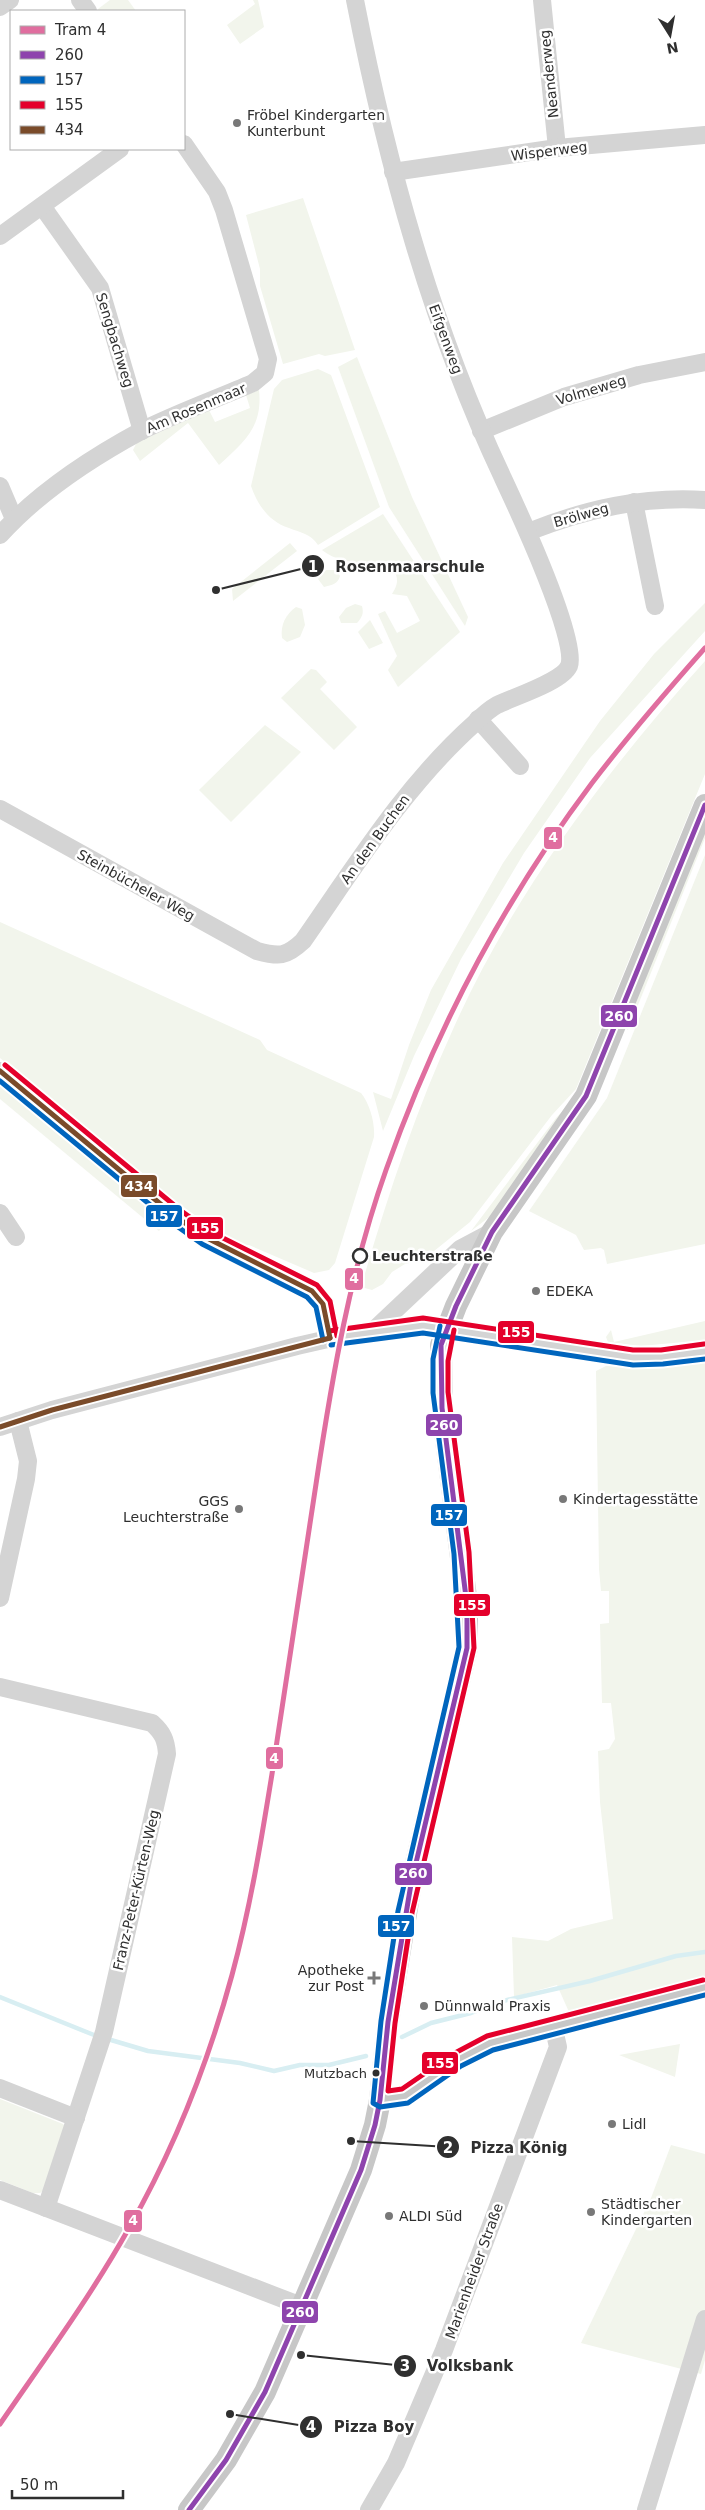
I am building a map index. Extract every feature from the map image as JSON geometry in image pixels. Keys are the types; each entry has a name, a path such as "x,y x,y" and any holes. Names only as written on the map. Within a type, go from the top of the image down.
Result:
{"main road":[{"path":"189,2510 215,2476 248,2424 272,2379 361,2170 375,2125 405,1912 467,1648 467,1605 440,1389 441,1345 447,1328 492,1232 586,1096 705,805"},
{"path":"380,2100 406,2096 456,2060 490,2043 553,2025 705,1987"}],"street":[{"path":"0,7 10,0"},
{"name":"Eifgenweg","path":"355,0 393,172 440,325 481,431 528,532 564,632 570,655 569,667"},
{"name":"Neanderweg","path":"542,0 557,148"},
{"name":"Wisperweg","path":"393,172 557,148 705,135"},
{"name":"Am Rosenmaar","path":"0,535 14,519 90,462 142,431 253,384 265,373 268,359 224,210 206,174 185,145"},
{"path":"0,236 119,150"},
{"name":"Sengbachweg","path":"42,206 100,288 142,431"},
{"name":"Volmeweg","path":"481,431 564,397 640,375 705,362"},
{"path":"0,486 14,519"},
{"name":"Brölweg","path":"528,532 565,517 634,502 705,500"},
{"path":"634,502 654,606"},
{"name":"An den Buchen","path":"274,956 290,953 303,941 407,794 441,754 478,719 494,707 561,676 569,667"},
{"path":"478,719 520,766"},
{"name":"Steinbücheler Weg","path":"0,809 257,951 274,956"},
{"path":"0,1071 175,1216 205,1237 312,1291 323,1304 330,1338"},
{"path":"0,1213 16,1237"},
{"path":"374,1330 460,1249 492,1232"},
{"path":"0,1427 330,1338 409,1325 447,1328 632,1358 662,1357 705,1351"},
{"path":"0,1598 26,1479 28,1461 18,1421"},
{"name":"Franz-Peter-Kürten-Weg","path":"0,1687 152,1723 161,1731 166,1742 167,1754 102,2037 46,2208"},
{"name":"Marienheider Straße","path":"369,2510 396,2463 444,2350 558,2047 553,2025"},
{"path":"0,2088 76,2118"},
{"path":"0,2190 304,2307"},
{"path":"646,2510 705,2319"}],"shaded area":[{"path":"110,0 128,0 135,10 98,10"},
{"path":"253,0 258,0 264,27 240,44 227,25 255,4"},
{"path":"303,198 355,350 325,356 319,354 283,364 260,286 260,269 246,215"},
{"path":"357,357 412,497 468,617 465,626 389,507 338,367"},
{"path":"318,369 331,375 380,507 318,545 308,536 282,525 270,517 260,506 251,486 274,389 282,380"},
{"path":"259,390 258,414 255,424 244,441 219,465 188,423 140,461 133,450 137,442 209,410 215,422 250,408 246,395"},
{"path":"383,514 460,632 398,687 388,670 397,656 378,614 385,611 397,633 420,621 407,596 392,594 397,585 395,573 384,563 352,562 335,558 322,550"},
{"path":"290,543 297,551 233,601 232,589"},
{"path":"326,570 336,570 340,576 332,585 324,587 318,579"},
{"path":"705,603 705,631 590,758 524,853 461,959 414,1056 383,1131 373,1092 391,1099 409,1045 431,990 503,863 600,721 654,654"},
{"path":"355,604 362,606 363,613 360,619 357,623 341,623 339,617 346,608"},
{"path":"296,607 302,609 305,625 300,637 287,642 282,638 283,624 289,613"},
{"path":"370,620 383,643 369,649 358,632"},
{"path":"705,661 705,774 576,1089 552,1115 470,1222 423,1260 405,1264 392,1272 383,1284 372,1290 361,1287 414,1123 454,1027 478,977 534,881 598,789"},
{"path":"311,669 316,670 327,682 320,689 357,727 334,750 281,698"},
{"path":"265,725 301,752 231,822 199,790"},
{"path":"705,825 705,838 628,1030 624,1027"},
{"path":"705,855 705,1244 607,1264 604,1250 601,1248 584,1250 576,1235 529,1211 607,1098"},
{"path":"0,922 260,1040 267,1050 361,1093 371,1114 374,1137 335,1263 329,1270 314,1273 249,1245 240,1245 204,1225 0,1058"},
{"path":"0,1080 154,1207 152,1210 166,1222 159,1231 0,1099"},
{"path":"580,1092 492,1215 471,1231 556,1118"},
{"path":"705,1321 705,1340 641,1346 608,1342 606,1337 611,1330 614,1342"},
{"path":"705,1360 705,1977 569,2012 557,1985 514,1997 512,1937 548,1941 571,1929 613,1919 600,1802 598,1751 609,1749 615,1739 611,1703 602,1703 600,1624 609,1623 609,1591 601,1591 599,1569 596,1371 606,1366 664,1368"},
{"path":"680,2044 675,2077 619,2055"},
{"path":"0,2099 65,2126 45,2189 40,2193 33,2193 0,2180"},
{"path":"671,2145 705,2154 705,2360 701,2374 581,2343 651,2198"}],"waterway":[{"name":"Mutzbach","path":"402,2037 431,2023 471,2013 507,2000 590,1981 676,1956 705,1952"},
{"name":"Mutzbach","path":"0,1997 94,2035"},
{"name":"Mutzbach","path":"111,2040 148,2051 240,2063 274,2071 300,2065 329,2065 366,2056"}],"tram line":[{"name":"4","path":"0,2424 67,2327 129,2228 161,2168 175,2136 201,2073 223,2008 250,1900 259,1850 322,1444 344,1325 352,1286 373,1208 405,1118 426,1067 474,968 530,873 592,783 647,714 705,648"}],"transit line":[{"name":"260","path":"189,2510 226,2460 265,2392 361,2170 375,2125 380,2100 388,2022 411,1884 467,1648 467,1605 442,1408 441,1345 456,1306 492,1232 586,1096 705,805"},
{"name":"155","path":"5,1065 180,1210 209,1231 317,1285 330,1301 337,1336"},
{"name":"434","path":"0,1071 175,1216 205,1237 312,1291 323,1304 330,1338"},
{"name":"157","path":"0,1081 171,1222 202,1244 307,1297 316,1307 323,1340"},
{"name":"155","path":"329,1331 423,1318 633,1350 661,1350 704,1344"},
{"name":"157","path":"440,1326 433,1359 433,1393 454,1554 459,1647 398,1911 381,2021 373,2103 380,2107 408,2103 461,2066 493,2050 705,1995"},
{"name":"155","path":"454,1330 448,1361 448,1392 469,1552 474,1648 412,1913 395,2023 388,2091 402,2089 453,2054 487,2036 703,1980"},
{"name":"157","path":"331,1345 423,1333 633,1365 705,1359"},
{"name":"434","path":"0,1427 52,1410 330,1338"}],"place":[{"name":"Fröbel Kindergarten Kunterbunt","path":"237,123"},
{"name":"Rosenmaarschule","path":"216,590"},
{"name":"Leuchterstraße","path":"360,1256"},
{"name":"EDEKA","path":"536,1291"},
{"name":"Kindertagesstätte","path":"563,1499"},
{"name":"GGS Leuchterstraße","path":"239,1509"},
{"name":"Apotheke zur Post","path":"374,1978"},
{"name":"Dünnwald Praxis","path":"424,2006"},
{"name":"Mutzbach","path":"376,2073"},
{"name":"Lidl","path":"612,2124"},
{"name":"Pizza König","path":"351,2141"},
{"name":"Städtischer Kindergarten","path":"591,2212"},
{"name":"ALDI Süd","path":"389,2216"},
{"name":"Volksbank","path":"301,2355"},
{"name":"Pizza Boy","path":"230,2414"}]}
